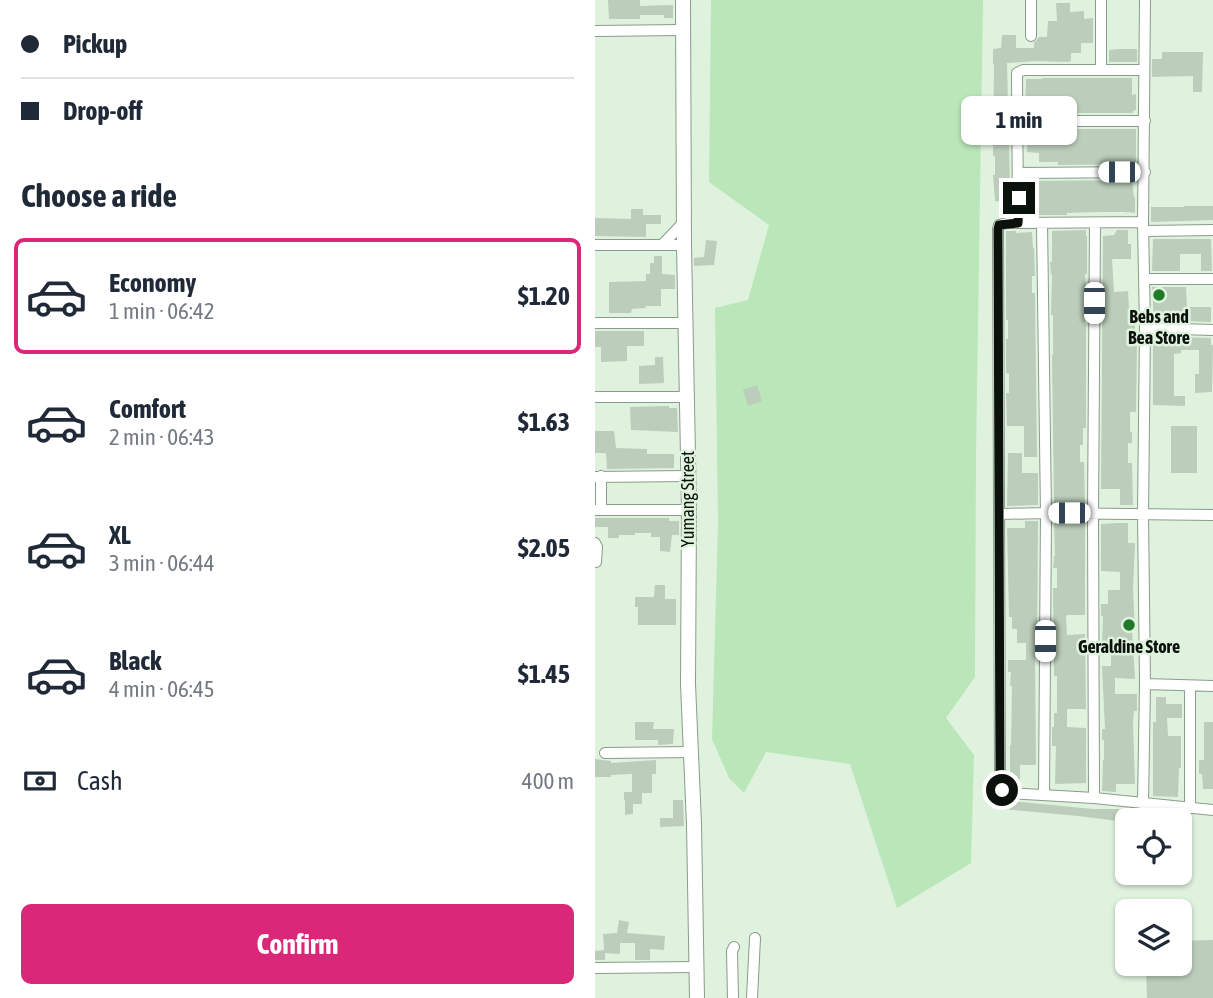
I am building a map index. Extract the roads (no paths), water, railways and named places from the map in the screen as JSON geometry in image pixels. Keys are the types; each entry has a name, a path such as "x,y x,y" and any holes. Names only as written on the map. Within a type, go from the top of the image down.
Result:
{"main road":[{"name":"Yumang Street","path":"683,0 689,510 687,638 695,836 697,998"}],"street":[{"path":"1031,0 1031,36"},
{"path":"1101,0 1101,70"},
{"path":"1143,804 1145,0"},
{"path":"595,31 683,30"},
{"path":"1018,223 1019,71 1144,69"},
{"path":"1017,121 1145,121"},
{"path":"1019,173 1145,172"},
{"path":"663,244 684,222"},
{"path":"1190,686 1190,808 1094,798 1006,793 1001,787 998,229 1003,223 1042,223 1213,230"},
{"path":"1042,223 1046,513 1044,795"},
{"path":"1094,798 1095,224"},
{"path":"595,245 684,244"},
{"path":"1145,279 1213,279"},
{"path":"595,323 686,323"},
{"path":"1145,328 1213,330"},
{"path":"595,397 687,397"},
{"path":"688,476 598,477 598,510 689,510"},
{"path":"1000,514 1213,515"},
{"path":"595,543 596,562"},
{"path":"1145,684 1213,686"},
{"path":"605,753 691,752"},
{"path":"1192,808 1213,810"},
{"path":"752,998 755,938"},
{"path":"733,998 734,947"},
{"path":"595,968 697,967"}],"place":[{"name":"Bebs and Bea Store","path":"1159,295"},
{"name":"Geraldine Store","path":"1129,625"}]}
